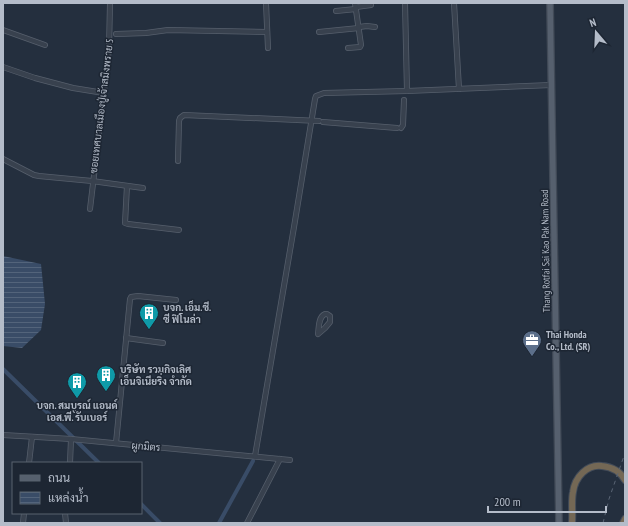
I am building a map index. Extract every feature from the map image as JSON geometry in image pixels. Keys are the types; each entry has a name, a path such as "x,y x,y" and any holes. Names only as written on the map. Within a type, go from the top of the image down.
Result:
{"highway":[{"path":"572,523 573,491 577,480 584,471 600,465 610,467 620,474 625,480"}],"main road":[{"name":"Thang Rotfai Sai Kao Pak Nam Road","path":"550,3 559,523"}],"street":[{"name":"ซอยเทศบาลเมืองปู่เจ้าสมิงพราย 5","path":"90,209 109,49 110,3"},
{"path":"266,3 268,48"},
{"path":"406,3 407,91"},
{"path":"454,3 459,89"},
{"path":"336,11 356,6 371,5"},
{"path":"348,48 361,45 356,6"},
{"path":"319,32 359,27 375,27"},
{"path":"3,30 45,45"},
{"path":"116,34 146,33 168,30 267,32"},
{"path":"3,67 35,78 73,88 104,93"},
{"path":"254,456 316,96 324,92 407,91 551,85"},
{"path":"178,161 179,121 184,115 321,121 399,128 403,125 404,100"},
{"path":"3,160 34,175 143,188"},
{"path":"127,186 125,223 179,230"},
{"path":"116,443 129,304 131,297 138,296 176,300"},
{"path":"126,338 163,343"},
{"name":"ผูกมิตร","path":"3,435 72,439 290,460"},
{"path":"29,462 32,437"},
{"path":"70,462 72,439"},
{"path":"247,523 280,459"}],"water":[{"path":"3,256 41,264 45,304 41,330 22,348 3,346"}],"waterway":[{"path":"3,369 98,462"},
{"path":"219,523 253,461"},
{"path":"142,505 160,523"}],"railway":[{"path":"603,523 609,499 625,453"}],"place":[{"name":"บจก. เอ็ม.ซี. ซี ฟิโนล่า","path":"149,330"},
{"name":"Thai Honda Co., Ltd. (SR)","path":"532,357"},
{"name":"บริษัท รวมกิจเลิศ เอ็นจิเนียริ่ง จำกัด","path":"106,392"},
{"name":"บจก. สมบูรณ์ แอนด์ เอส.พี. รับเบอร์","path":"77,399"}]}
